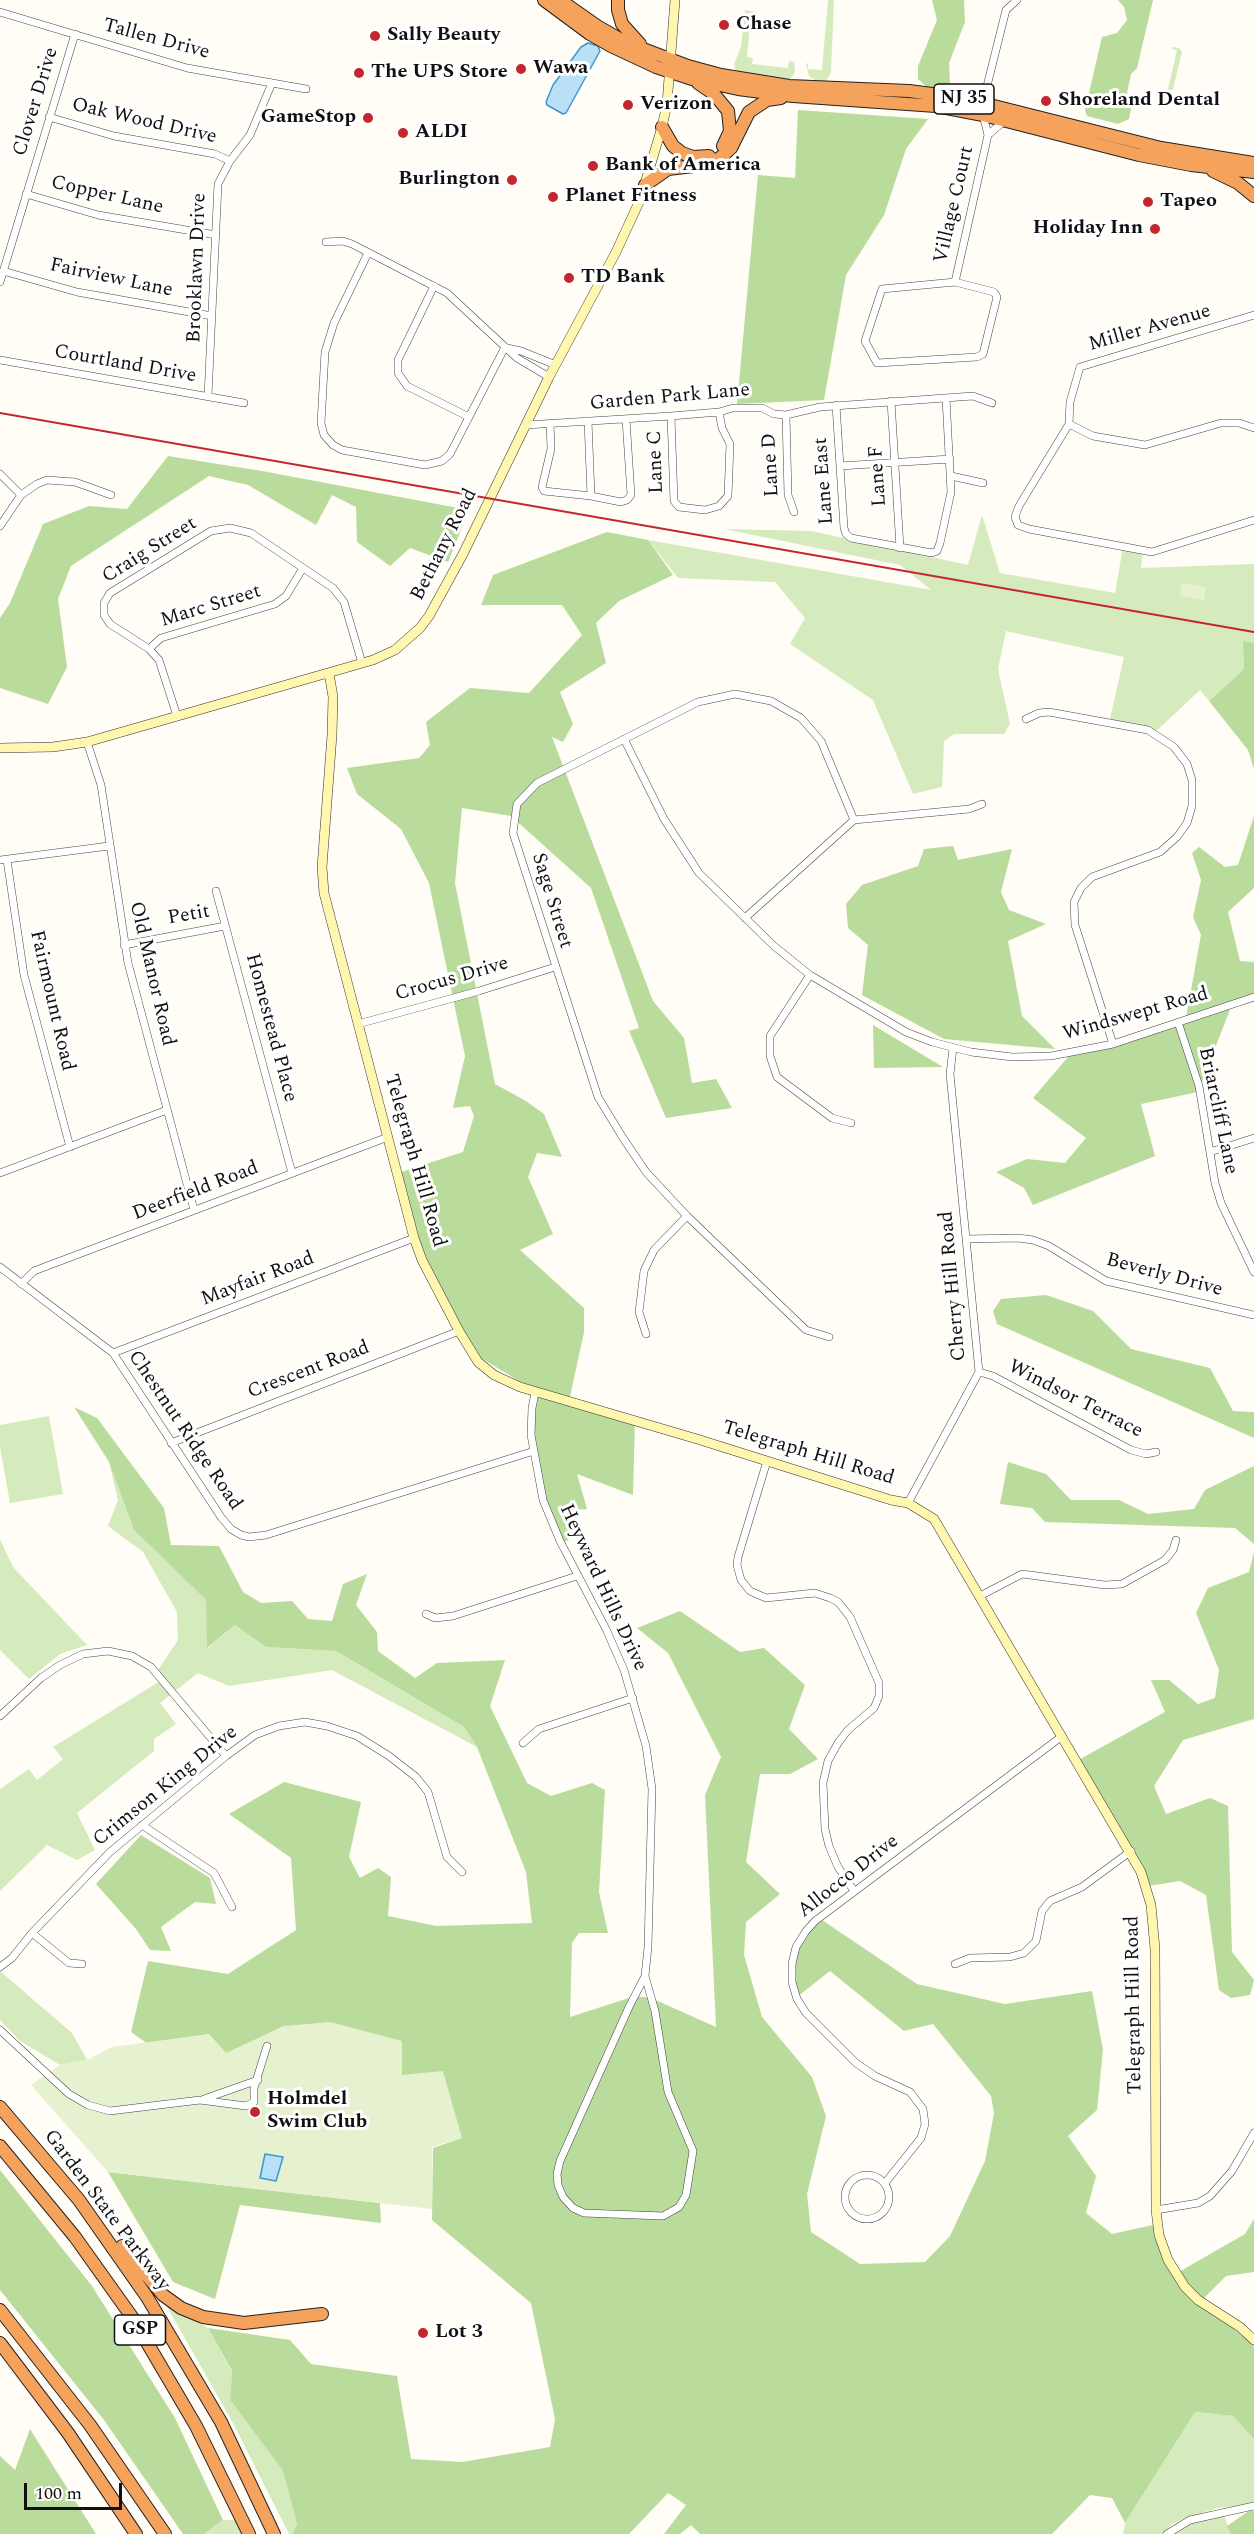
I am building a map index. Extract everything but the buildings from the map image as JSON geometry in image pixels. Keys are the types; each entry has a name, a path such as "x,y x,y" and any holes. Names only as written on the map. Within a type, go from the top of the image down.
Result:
{"highway":[{"name":"NJ 35","path":"544,0 596,37 669,72 692,79 738,89 793,96 983,109 1004,120 1139,155 1201,166 1254,172"},
{"name":"NJ 35","path":"560,0 609,33 650,52 721,75 778,85 909,91 1161,148 1254,163"},
{"path":"618,0 618,10 626,29 650,52"},
{"path":"662,127 678,150 693,157 712,155 728,138 731,123 726,108 714,94 692,79"},
{"path":"645,185 668,169 702,165 720,158 731,148 746,118 755,106 766,100 793,96"},
{"path":"1201,166 1230,178 1254,196"},
{"name":"Garden State Parkway","path":"0,2107 93,2218 135,2278 181,2352 220,2422 274,2534"},
{"name":"Garden State Parkway","path":"0,2146 75,2237 141,2332 196,2426 249,2534"},
{"path":"93,2218 120,2243 158,2290 188,2311 211,2319 244,2323 322,2314"},
{"path":"0,2310 95,2432 165,2534"},
{"path":"0,2343 68,2433 136,2534"},
{"path":"252,2487 282,2534"}],"street":[{"name":"Bethany Road","path":"0,748 53,747 87,742 362,663 395,650 412,637 429,615 463,554 549,377 589,306 626,232 645,185 662,127 675,0"},
{"path":"983,109 1006,10 1005,0"},
{"path":"1006,10 1017,0"},
{"name":"Tallen Drive","path":"0,12 187,68 306,89"},
{"name":"Clover Drive","path":"0,282 75,34"},
{"name":"Brooklawn Drive","path":"208,396 218,184 230,161 250,135 272,83"},
{"name":"Village Court","path":"955,282 988,135 983,109"},
{"name":"Oak Wood Drive","path":"49,117 114,136 215,154 230,161"},
{"name":"Village Court","path":"988,135 1004,120"},
{"name":"Copper Lane","path":"27,194 98,215 216,235"},
{"path":"326,242 344,241 453,297 517,358 549,377"},
{"path":"368,253 327,342 321,423 328,441 342,450 425,465 435,464 450,454 505,347"},
{"name":"Fairview Lane","path":"3,271 76,292 212,316"},
{"name":"Village Court","path":"955,282 994,292 997,297 983,354 977,357 877,363 865,341 882,289 955,282"},
{"path":"434,286 398,360 398,373 407,386 469,417"},
{"name":"Miller Avenue","path":"1251,522 1152,552 1029,529 1015,521 1019,506 1069,424 1070,402 1078,372 1082,366 1254,315"},
{"path":"505,347 556,365"},
{"name":"Courtland Drive","path":"0,360 244,403"},
{"name":"Garden Park Lane","path":"526,425 671,416 758,407 768,409 774,414 786,415 836,405 974,396 992,403"},
{"path":"900,548 932,553 937,551 951,498 946,398"},
{"name":"Lane F","path":"891,401 900,548"},
{"name":"Lane East","path":"836,405 846,534 851,538 900,548"},
{"name":"Lane C","path":"671,416 674,501 679,507 705,510 719,506 728,496 730,444 722,428 719,412"},
{"name":"Lane D","path":"786,415 788,495 794,512"},
{"path":"550,423 551,449 542,487 544,491 621,502 630,498 626,419"},
{"path":"588,422 591,496"},
{"path":"1069,424 1093,436 1145,445 1221,423 1239,423 1254,428"},
{"path":"840,466 950,459"},
{"path":"0,474 21,495"},
{"path":"951,476 983,483"},
{"path":"0,526 21,495 37,484 52,480 82,483 111,495"},
{"name":"Craig Street","path":"177,716 162,665 149,649 110,624 103,610 110,593 206,534 221,528 246,531 340,595 362,663"},
{"name":"Marc Street","path":"149,649 161,638 275,604 285,596 303,568"},
{"name":"Telegraph Hill Road","path":"329,673 333,697 322,881 326,904 414,1238 422,1260 459,1331 472,1354 485,1369 503,1380 536,1393 600,1410 891,1500 908,1503 934,1519 1103,1810 1131,1851 1145,1883 1153,1918 1156,2210 1162,2244 1176,2274 1198,2300 1240,2327 1254,2340"},
{"name":"Sage Street","path":"829,1337 806,1330 687,1216 646,1172 598,1097 513,833 517,804 537,783 698,702 735,694 771,701 801,718 821,741 854,820"},
{"path":"1026,719 1039,713 1049,712 1148,730 1174,747 1190,772 1193,789 1192,806 1186,823 1177,837 1160,852 1092,877 1081,888 1074,902 1075,925 1113,1044"},
{"name":"Windswept Road","path":"624,739 664,819 699,873 774,946 810,975 906,1032 953,1048 994,1056 1029,1057 1074,1053 1113,1044 1254,997"},
{"name":"Old Manor Road","path":"87,742 101,785 124,945 194,1210"},
{"path":"745,918 854,820 969,809 982,804"},
{"path":"4,860 109,846"},
{"name":"Fairmount Road","path":"4,860 24,975 70,1147"},
{"name":"Homestead Place","path":"216,891 292,1173"},
{"name":"Petit","path":"124,945 225,926"},
{"name":"Crocus Drive","path":"358,1023 449,1000 555,967"},
{"path":"810,975 770,1036 770,1056 777,1077 832,1118 851,1123"},
{"name":"Briarcliff Lane","path":"1178,1022 1199,1086 1221,1203 1254,1272"},
{"name":"Cherry Hill Road","path":"908,1503 979,1372 950,1074 953,1048"},
{"path":"0,1173 167,1110"},
{"name":"Deerfield Road","path":"21,1284 34,1271 387,1137"},
{"path":"1210,1152 1254,1138"},
{"path":"646,1334 639,1312 644,1271 654,1250 687,1216"},
{"name":"Mayfair Road","path":"112,1353 414,1238"},
{"name":"Beverly Drive","path":"966,1239 1033,1240 1048,1246 1106,1281 1254,1315"},
{"name":"Chestnut Ridge Road","path":"0,1267 112,1353 226,1525 235,1532 249,1537 266,1535 534,1451"},
{"name":"Crescent Road","path":"171,1443 459,1331"},
{"name":"Windsor Terrace","path":"979,1372 993,1376 1131,1450 1146,1454 1156,1452"},
{"name":"Heyward Hills Drive","path":"536,1393 531,1412 534,1451 548,1513 614,1647 633,1698 646,1746 652,1789 645,1976 655,2011 668,2092 693,2151 686,2195 680,2207 663,2216 584,2213 573,2208 562,2197 558,2185 558,2166 628,2007 645,1976"},
{"path":"767,1461 738,1557 737,1565 741,1580 750,1591 766,1598 815,1593 838,1602 850,1617 879,1683 879,1696 874,1708 848,1730 838,1743 828,1761 823,1783 825,1829 829,1846 838,1867 854,1892"},
{"path":"980,1596 1022,1574 1105,1585 1122,1584 1165,1560 1173,1550 1176,1540"},
{"path":"426,1614 435,1618 453,1616 578,1576"},
{"path":"0,1716 41,1678 60,1665 83,1654 108,1652 132,1656 151,1667 226,1756"},
{"path":"523,1743 539,1729 633,1698"},
{"name":"Crimson King Drive","path":"0,1967 12,1958 32,1933 110,1852 226,1756 255,1735 279,1726 305,1722 327,1726 357,1736 389,1756 428,1792 447,1857 462,1872"},
{"name":"Allocco Drive","path":"885,2182 921,2138 925,2124 923,2109 910,2092 875,2076 848,2056 806,2013 797,1999 792,1982 794,1955 802,1935 815,1921 1061,1737"},
{"path":"142,1825 214,1873 232,1907"},
{"path":"955,1964 970,1958 1010,1957 1024,1953 1036,1941 1042,1911 1050,1901 1082,1887 1131,1851"},
{"path":"32,1933 69,1963 82,1964"},
{"path":"0,2030 69,2094 88,2105 110,2111 211,2098 258,2080"},
{"path":"200,2100 246,2106 254,2102 254,2088 267,2046"},
{"path":"1156,2210 1198,2203 1210,2196 1232,2171 1254,2133"},
{"path":"870,2175 885,2182 888,2200 881,2214 865,2219 850,2212 844,2196 847,2186 854,2179 870,2175"},
{"path":"1167,2534 1190,2520 1254,2506"}],"green space":[{"path":"828,0 834,0 831,72 826,82 816,81 809,76 806,64 808,63 808,69 822,70"},
{"path":"932,0 964,0 965,22 949,63 950,84 943,92 929,89 918,79 918,66 937,20"},
{"path":"1118,0 1153,0 1137,68 1131,74 1127,93 1133,99 1129,119 1118,124 1087,116 1085,110 1102,37 1117,33 1127,20 1124,7"},
{"path":"745,10 757,12 751,13 747,57 753,58 752,64 788,68 789,61 794,62 795,72 791,78 786,80 735,70 734,64 741,47"},
{"path":"1173,47 1179,48 1182,52 1173,89 1168,92 1162,89 1168,89 1177,50 1172,49"},
{"path":"798,110 928,119 906,149 884,215 846,275 824,400 737,404 758,175 795,178"},
{"path":"168,456 262,471 469,510 448,562 410,548 390,566 357,542 356,507 332,495 316,525 248,485 209,476 71,566 58,599 67,667 48,704 0,688 0,618 10,603 43,524 89,506 127,509"},
{"path":"982,515 1000,573 1115,593 1123,547 1143,550 1141,568 1254,564 1254,643 1243,642 1244,669 1209,701 1200,690 1152,735 1109,723 1124,657 1006,631 998,669 1010,724 1004,734 954,734 944,741 942,787 913,794 873,700 790,644 805,618 775,582 678,578 648,540 931,590 900,565 724,529 811,531 968,565"},
{"path":"607,532 648,540 673,575 619,601 596,623 606,663 560,692 573,724 563,742 552,737 653,1001 684,1038 692,1083 716,1079 732,1108 666,1118 629,1031 639,1028 591,888 511,816 462,808 455,883 495,1084 544,1114 562,1157 537,1153 528,1177 553,1234 520,1250 584,1308 584,1332 569,1401 635,1420 633,1495 577,1474 587,1509 571,1510 583,1531 561,1544 535,1469 532,1389 468,1350 418,1247 398,1173 463,1152 474,1116 470,1106 453,1108 465,1056 429,883 401,829 357,794 347,768 419,758 430,745 426,722 470,688 529,693 582,635 562,605 481,605 493,575"},
{"path":"1182,583 1206,587 1204,600 1180,596"},
{"path":"1243,641 1254,643 1254,769 1248,750 1209,701 1244,669"},
{"path":"1254,816 1254,888 1228,912 1240,961 1254,962 1254,1002 1231,1007 1198,1092 1141,1104 1155,1156 1033,1205 1024,1188 996,1172 1027,1159 1065,1163 1086,1138 1033,1098 1074,1050 1185,1023 1201,935 1193,917 1201,880 1192,853 1199,847 1225,867 1238,865"},
{"path":"953,846 958,860 1012,849 1001,892 1009,910 1046,924 1008,941 1022,1016 1055,1049 944,1039 862,995 868,945 848,928 846,904 862,885 918,866 924,849"},
{"path":"873,1025 943,1067 874,1068"},
{"path":"1046,1295 1093,1311 1131,1349 1210,1368 1233,1411 1254,1412 1254,1438 997,1324 993,1311 1001,1299"},
{"path":"74,1407 97,1418 164,1508 171,1545 219,1546 243,1592 261,1603 292,1601 308,1619 332,1621 343,1584 367,1574 356,1605 377,1632 378,1651 415,1678 437,1663 505,1660 490,1706 527,1783 551,1796 592,1783 605,1790 599,1892 608,1933 579,1933 572,1943 570,2017 635,1996 651,1998 716,2027 705,1795 721,1757 668,1653 637,1628 680,1611 740,1652 764,1648 805,1685 789,1729 818,1759 790,1774 760,1774 746,1862 780,1894 746,1922 744,1955 762,2017 812,2077 826,2116 807,2194 811,2232 860,2264 925,2262 950,2236 985,2161 994,2113 991,2096 933,2024 904,2031 830,1971 797,1997 793,1950 819,1918 917,1984 1005,2004 1092,1991 1103,2050 1097,2110 1068,2136 1096,2176 1086,2213 1112,2234 1157,2224 1177,2273 1245,2234 1254,2219 1254,2272 1226,2276 1201,2301 1254,2346 1254,2439 1233,2416 1195,2412 1125,2523 1112,2498 1090,2495 1052,2534 700,2534 691,2525 680,2534 664,2534 686,2505 668,2493 629,2534 292,2534 297,2524 283,2471 230,2400 232,2371 208,2328 290,2340 311,2364 397,2376 411,2459 462,2462 550,2447 555,2419 531,2303 432,2220 433,2148 462,2138 402,2075 284,2026 226,2054 209,2034 148,2044 131,2032 148,1961 228,1974 296,1930 291,1858 229,1814 284,1782 361,1802 349,1857 360,1878 378,1868 391,1877 388,1916 436,1926 532,1923 526,1872 477,1747 464,1727 336,1651 266,1647 235,1625 207,1648 206,1600 134,1530 109,1462"},
{"path":"49,1416 63,1494 10,1503 0,1447 0,1425"},
{"path":"109,1462 134,1530 206,1600 208,1648 235,1625 266,1647 336,1651 464,1727 477,1747 332,1670 229,1686 198,1673 160,1703 176,1724 154,1739 154,1751 77,1813 95,1850 77,1860 47,1845 0,1891 0,1789 29,1769 37,1780 63,1759 53,1747 162,1680 156,1673 178,1640 177,1612 143,1552 108,1526 118,1500"},
{"path":"1008,1462 1046,1474 1071,1500 1119,1500 1148,1514 1194,1509 1205,1490 1254,1466 1254,1544 1235,1528 1045,1522 1032,1508 1000,1504"},
{"path":"0,1539 13,1567 87,1645 60,1654 29,1679 0,1650"},
{"path":"1254,1552 1254,1719 1183,1740 1154,1786 1166,1814 1210,1798 1228,1806 1232,1952 1254,1980 1250,1995 1231,1998 1219,1990 1206,1895 1180,1881 1148,1886 1073,1763 1165,1712 1151,1680 1169,1680 1198,1704 1215,1698 1219,1670 1196,1613 1208,1588 1249,1572"},
{"path":"141,1835 210,1878 216,1904 195,1902 161,1927 171,1951 150,1950 136,1929 96,1884"},
{"path":"0,1971 72,2033 87,2060 60,2065 20,2041 0,2020"},
{"name":"Holmdel Swim Club","path":"330,2022 402,2041 402,2075 443,2071 462,2138 432,2147 432,2209 108,2172 31,2085 60,2065 87,2060 112,2047 209,2034 226,2053 284,2026"},
{"path":"0,2170 92,2286 175,2418 223,2520 204,2534 183,2534 104,2420 0,2290"},
{"path":"108,2172 380,2203 381,2223 240,2205 215,2299 173,2282"},
{"path":"166,2305 208,2328 232,2372 230,2400 283,2471 297,2524 292,2534 289,2534 233,2423"},
{"path":"1195,2412 1233,2416 1254,2439 1254,2504 1218,2508 1185,2518 1172,2524 1164,2534 1123,2534 1125,2523"},
{"path":"30,2429 96,2534 0,2534 0,2456 15,2470"},
{"path":"1222,2510 1231,2534 1170,2534 1174,2525"},
{"path":"1249,2511 1254,2511 1254,2534 1231,2534 1227,2526"},
{"path":"223,2520 235,2520 241,2534 204,2534"}],"water":[{"path":"588,43 598,46 600,51 566,113 563,114 547,105 546,102 553,85 581,47"},
{"path":"265,2154 283,2157 276,2181 260,2178"}],"railway":[{"path":"0,413 1254,632"}],"place":[{"name":"Chase","path":"724,25"},
{"name":"Sally Beauty","path":"375,36"},
{"name":"Wawa","path":"521,69"},
{"name":"The UPS Store","path":"359,73"},
{"name":"Shoreland Dental","path":"1046,101"},
{"name":"Verizon","path":"628,105"},
{"name":"GameStop","path":"368,118"},
{"name":"ALDI","path":"403,133"},
{"name":"Bank of America","path":"593,166"},
{"name":"Burlington","path":"512,180"},
{"name":"Planet Fitness","path":"553,197"},
{"name":"Tapeo","path":"1148,202"},
{"name":"Holiday Inn","path":"1155,229"},
{"name":"TD Bank","path":"569,278"},
{"name":"Holmdel Swim Club","path":"255,2112"},
{"name":"Lot 3","path":"423,2333"}]}
